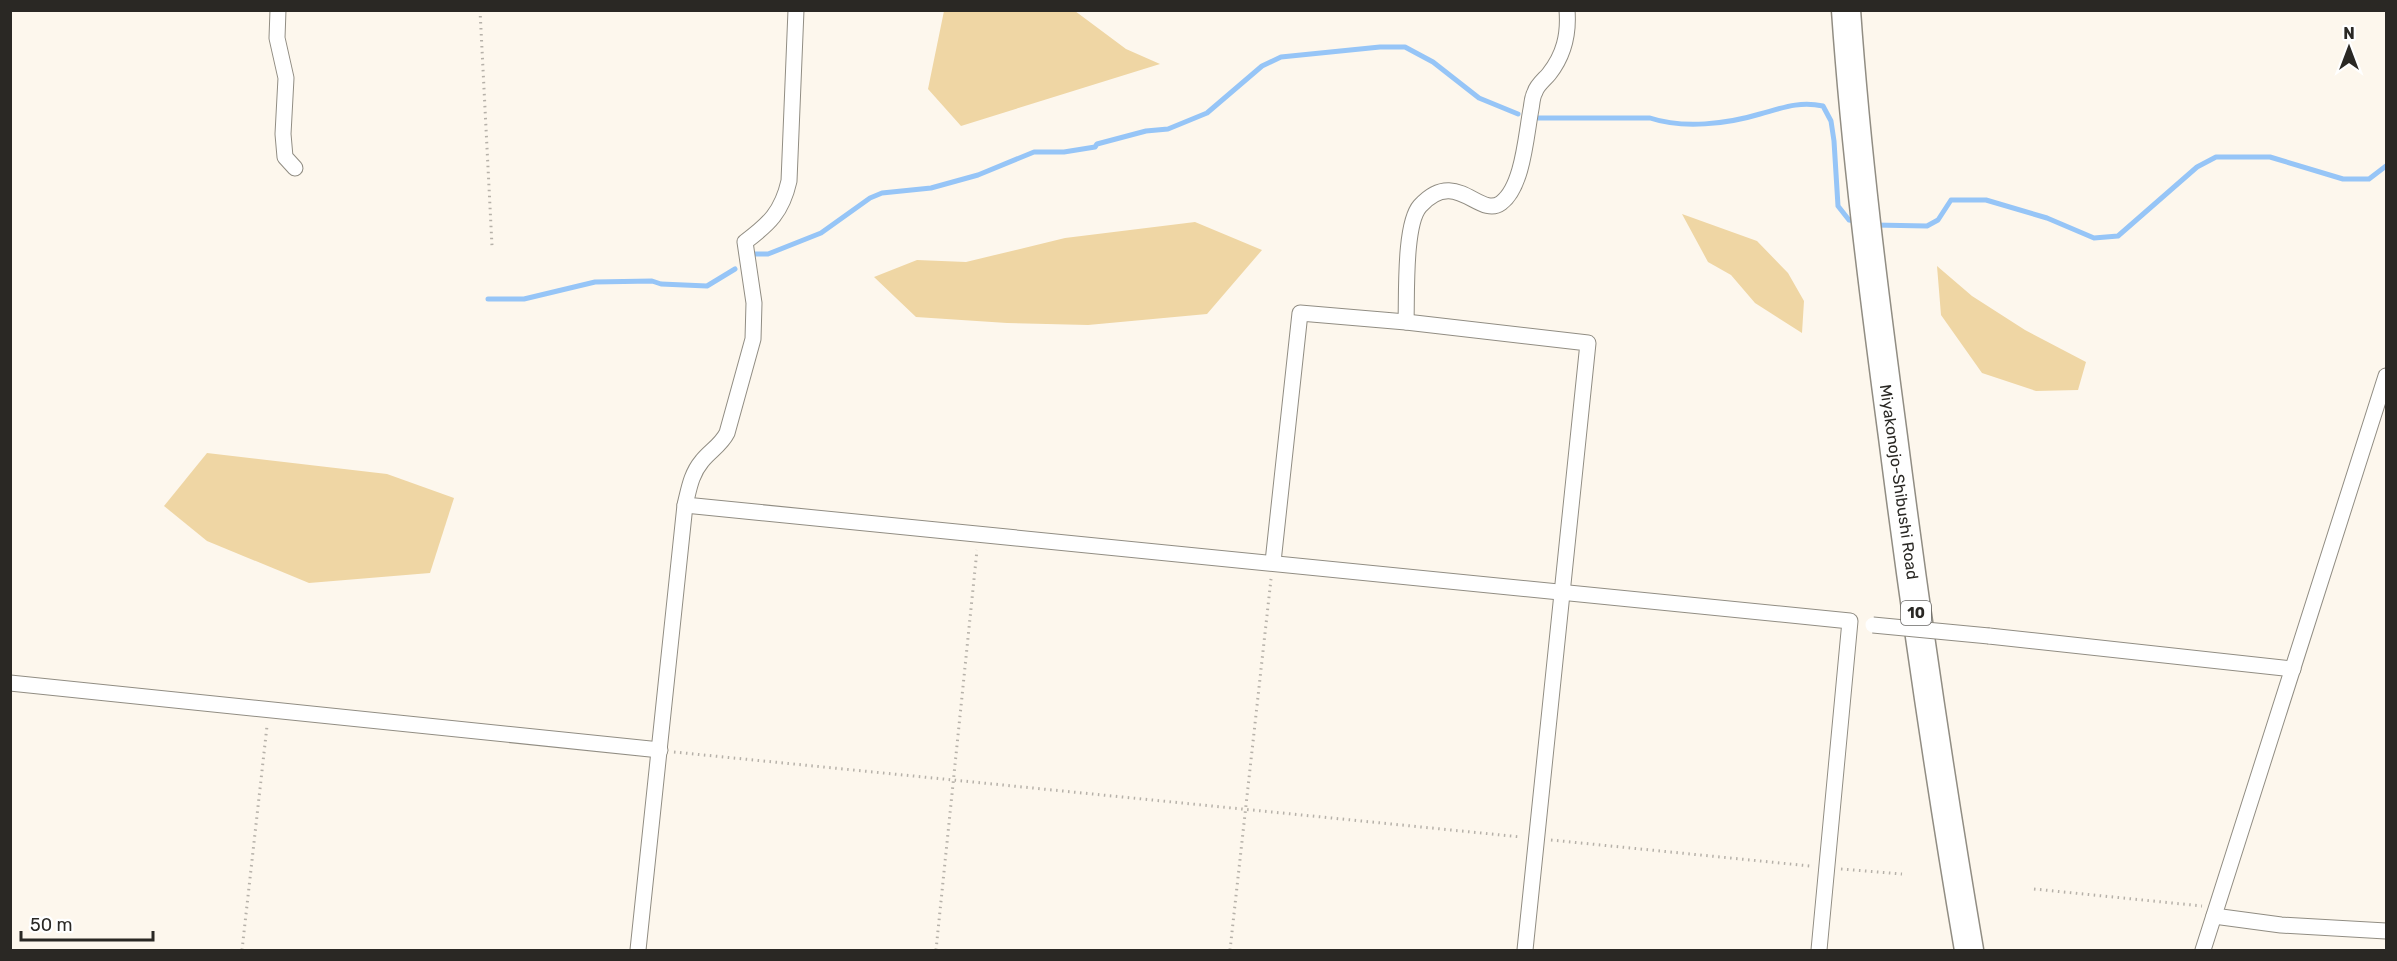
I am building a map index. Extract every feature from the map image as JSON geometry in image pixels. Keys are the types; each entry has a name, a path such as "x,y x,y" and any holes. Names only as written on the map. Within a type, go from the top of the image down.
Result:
{"highway":[{"name":"Miyakonojo-Shibushi Road","path":"1846,10 1871,274 1939,776 1969,951"}],"street":[{"path":"278,10 277,38 285,78 283,134 285,157 295,168"},
{"path":"638,951 685,505 693,475 703,460 721,444 727,434 753,339 754,303 745,242 769,224 785,199 796,10"},
{"path":"1407,322 1409,233 1416,209 1430,194 1444,189 1489,206 1499,205 1508,197 1518,178 1535,91 1560,58 1566,43 1567,10"},
{"path":"1273,562 1300,313 1407,322 1588,343 1525,951"},
{"path":"2203,951 2386,376"},
{"path":"685,505 1562,591 2293,669"},
{"path":"1819,951 1850,621"},
{"path":"10,683 660,750"},
{"path":"2215,911 2270,924 2386,931"}],"path":[{"path":"480,10 492,246"},
{"path":"936,951 979,534"},
{"path":"1230,951 1273,562"},
{"path":"242,951 268,710"},
{"path":"660,750 1902,873"},
{"path":"2034,889 2215,911"}],"shaded area":[{"path":"944,11 1075,11 1126,49 1160,64 961,126 928,89"},
{"path":"1682,214 1757,241 1788,273 1804,301 1802,333 1755,303 1731,275 1708,262"},
{"path":"1195,222 1262,250 1207,314 1088,325 916,317 874,277 917,260 966,262 1065,238"},
{"path":"1937,266 1972,296 2025,330 2086,362 2078,390 2036,391 1982,373 1941,315"},
{"path":"207,453 387,474 454,498 430,573 309,583 207,541 164,506"}],"waterway":[{"path":"755,254 768,254 821,233 870,198 882,193 931,188 978,175 1034,152 1064,152 1095,147 1097,144 1146,131 1168,129 1207,113 1262,66 1281,57 1380,47 1405,47 1433,62 1479,98 1518,114"},
{"path":"1538,118 1650,118 1676,123 1705,124 1734,120 1791,106 1806,104 1823,106 1831,121 1838,206 1849,220 1856,221"},
{"path":"1874,225 1927,226 1938,220 1951,200 1986,200 2047,218 2094,238 2118,236 2197,167 2216,157 2270,157 2343,179 2369,179 2386,166"},
{"path":"488,299 524,299 595,282 652,281 661,284 707,286 735,269"}]}
